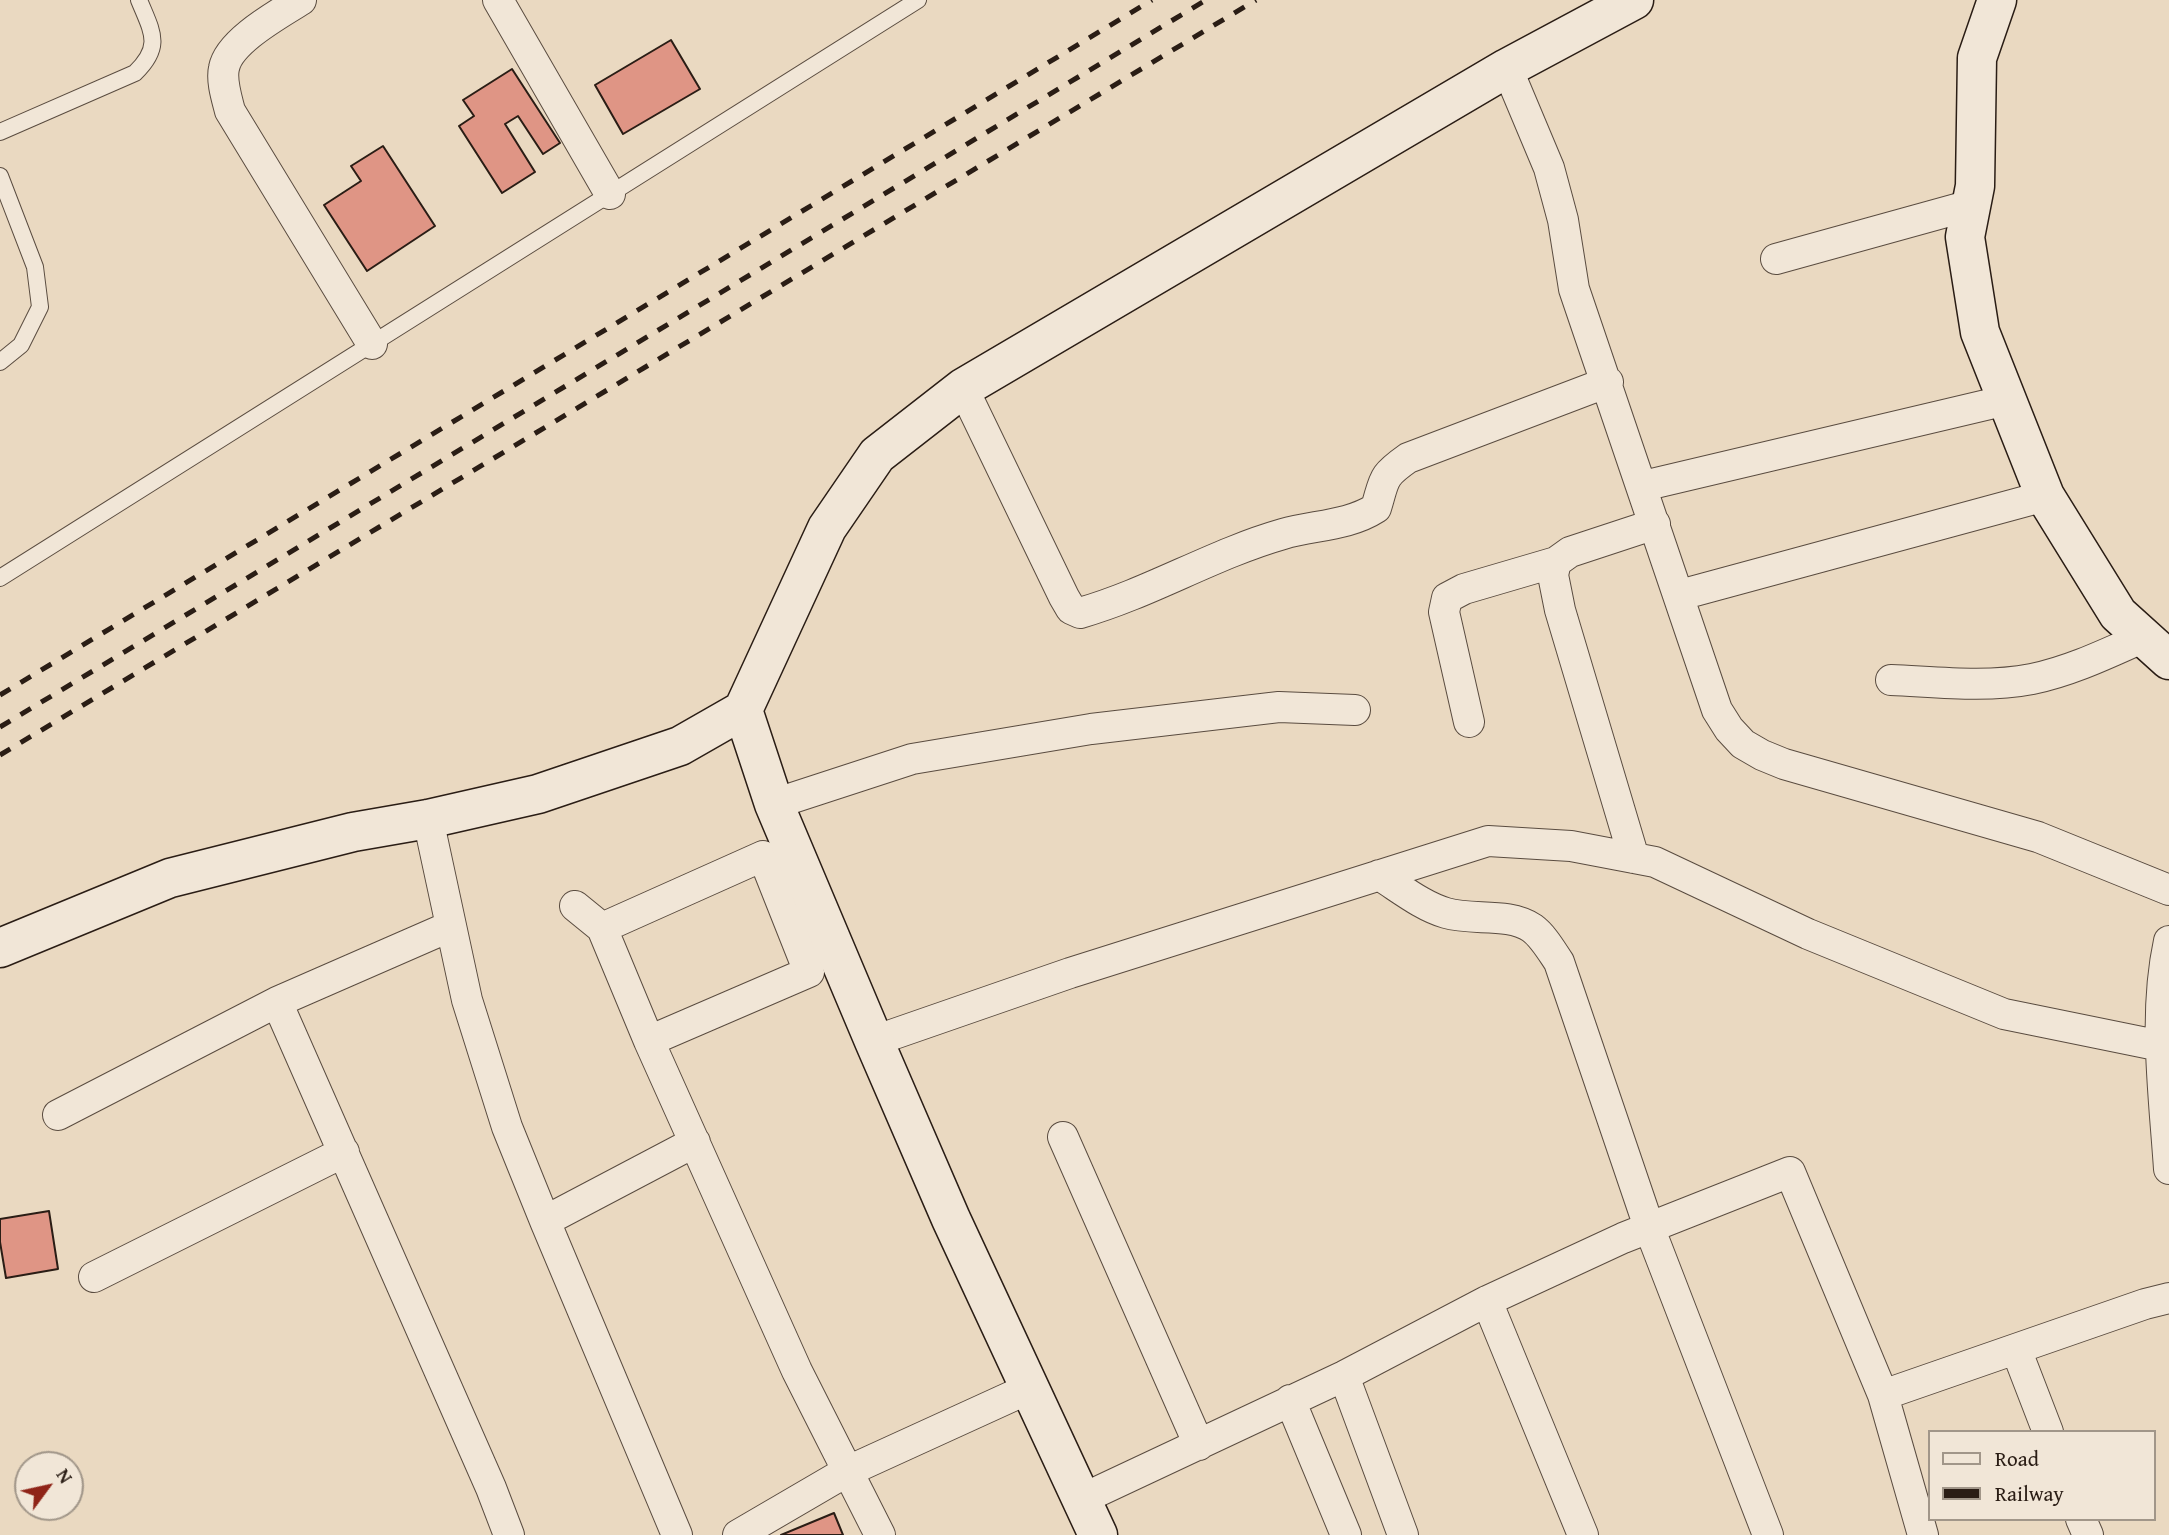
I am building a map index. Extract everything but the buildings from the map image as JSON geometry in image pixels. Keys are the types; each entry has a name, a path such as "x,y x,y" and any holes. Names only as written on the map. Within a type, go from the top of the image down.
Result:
{"street":[{"path":"301,0 254,30 231,53 223,68 230,111 372,344"},
{"path":"498,0 610,194"},
{"path":"0,948 170,878 353,832 428,819 538,794 680,746 743,710 827,528 877,455 963,388 1507,68 1634,0"},
{"path":"1997,0 1977,58 1975,186 1965,237 1980,332 2045,496 2118,614 2156,648"},
{"path":"1507,68 1549,168 1563,220 1574,289 1643,485 1717,710 1729,729 1743,744 1784,764 2038,837 2169,890"},
{"path":"1776,259 1971,205"},
{"path":"963,388 1070,609 1080,613 1282,534 1351,520 1366,514 1376,508 1382,481 1390,470 1408,458 1608,382"},
{"path":"1643,485 2007,400"},
{"path":"1680,595 2045,496"},
{"path":"1469,722 1444,612 1447,598 1464,589 1556,562 1570,552 1655,524"},
{"path":"1556,562 1553,575 1560,610 1634,858"},
{"path":"1891,680 1969,684 2031,679 2088,662 2156,648"},
{"path":"774,804 912,759 1091,729 1279,707 1355,710"},
{"path":"743,710 774,804 874,1041 951,1219 1098,1535"},
{"path":"428,819 467,1000 507,1126 677,1535"},
{"path":"874,1041 1070,974 1488,841 1571,846 1655,862 1808,934 2004,1014 2161,1046"},
{"path":"602,928 763,856 809,972 649,1041"},
{"path":"1379,875 1444,913 1473,919 1519,922 1532,929 1559,962 1649,1227 1768,1535"},
{"path":"575,906 602,928 649,1041 797,1371 880,1535"},
{"path":"58,1115 277,1002 451,926"},
{"path":"2169,940 2162,974 2161,1046 2169,1169"},
{"path":"277,1002 491,1488 509,1535"},
{"path":"1063,1137 1199,1445"},
{"path":"545,1221 695,1142"},
{"path":"94,1277 344,1152"},
{"path":"1082,1499 1344,1376 1486,1301 1649,1227 1790,1172 1883,1395 1923,1535"},
{"path":"1883,1395 2169,1298"},
{"path":"1486,1301 1583,1535"},
{"path":"2016,1349 2047,1430"},
{"path":"1344,1376 1403,1535"},
{"path":"738,1535 846,1472 1030,1388"},
{"path":"1290,1400 1346,1535"}],"lane":[{"path":"0,132 135,73 149,59 153,42 139,0"},
{"path":"0,579 918,0"},
{"path":"0,176 35,267 40,307 21,345 0,362"}],"railway":[{"path":"0,695 1152,0"},
{"path":"0,727 1206,0"},
{"path":"0,755 1256,0"}]}
